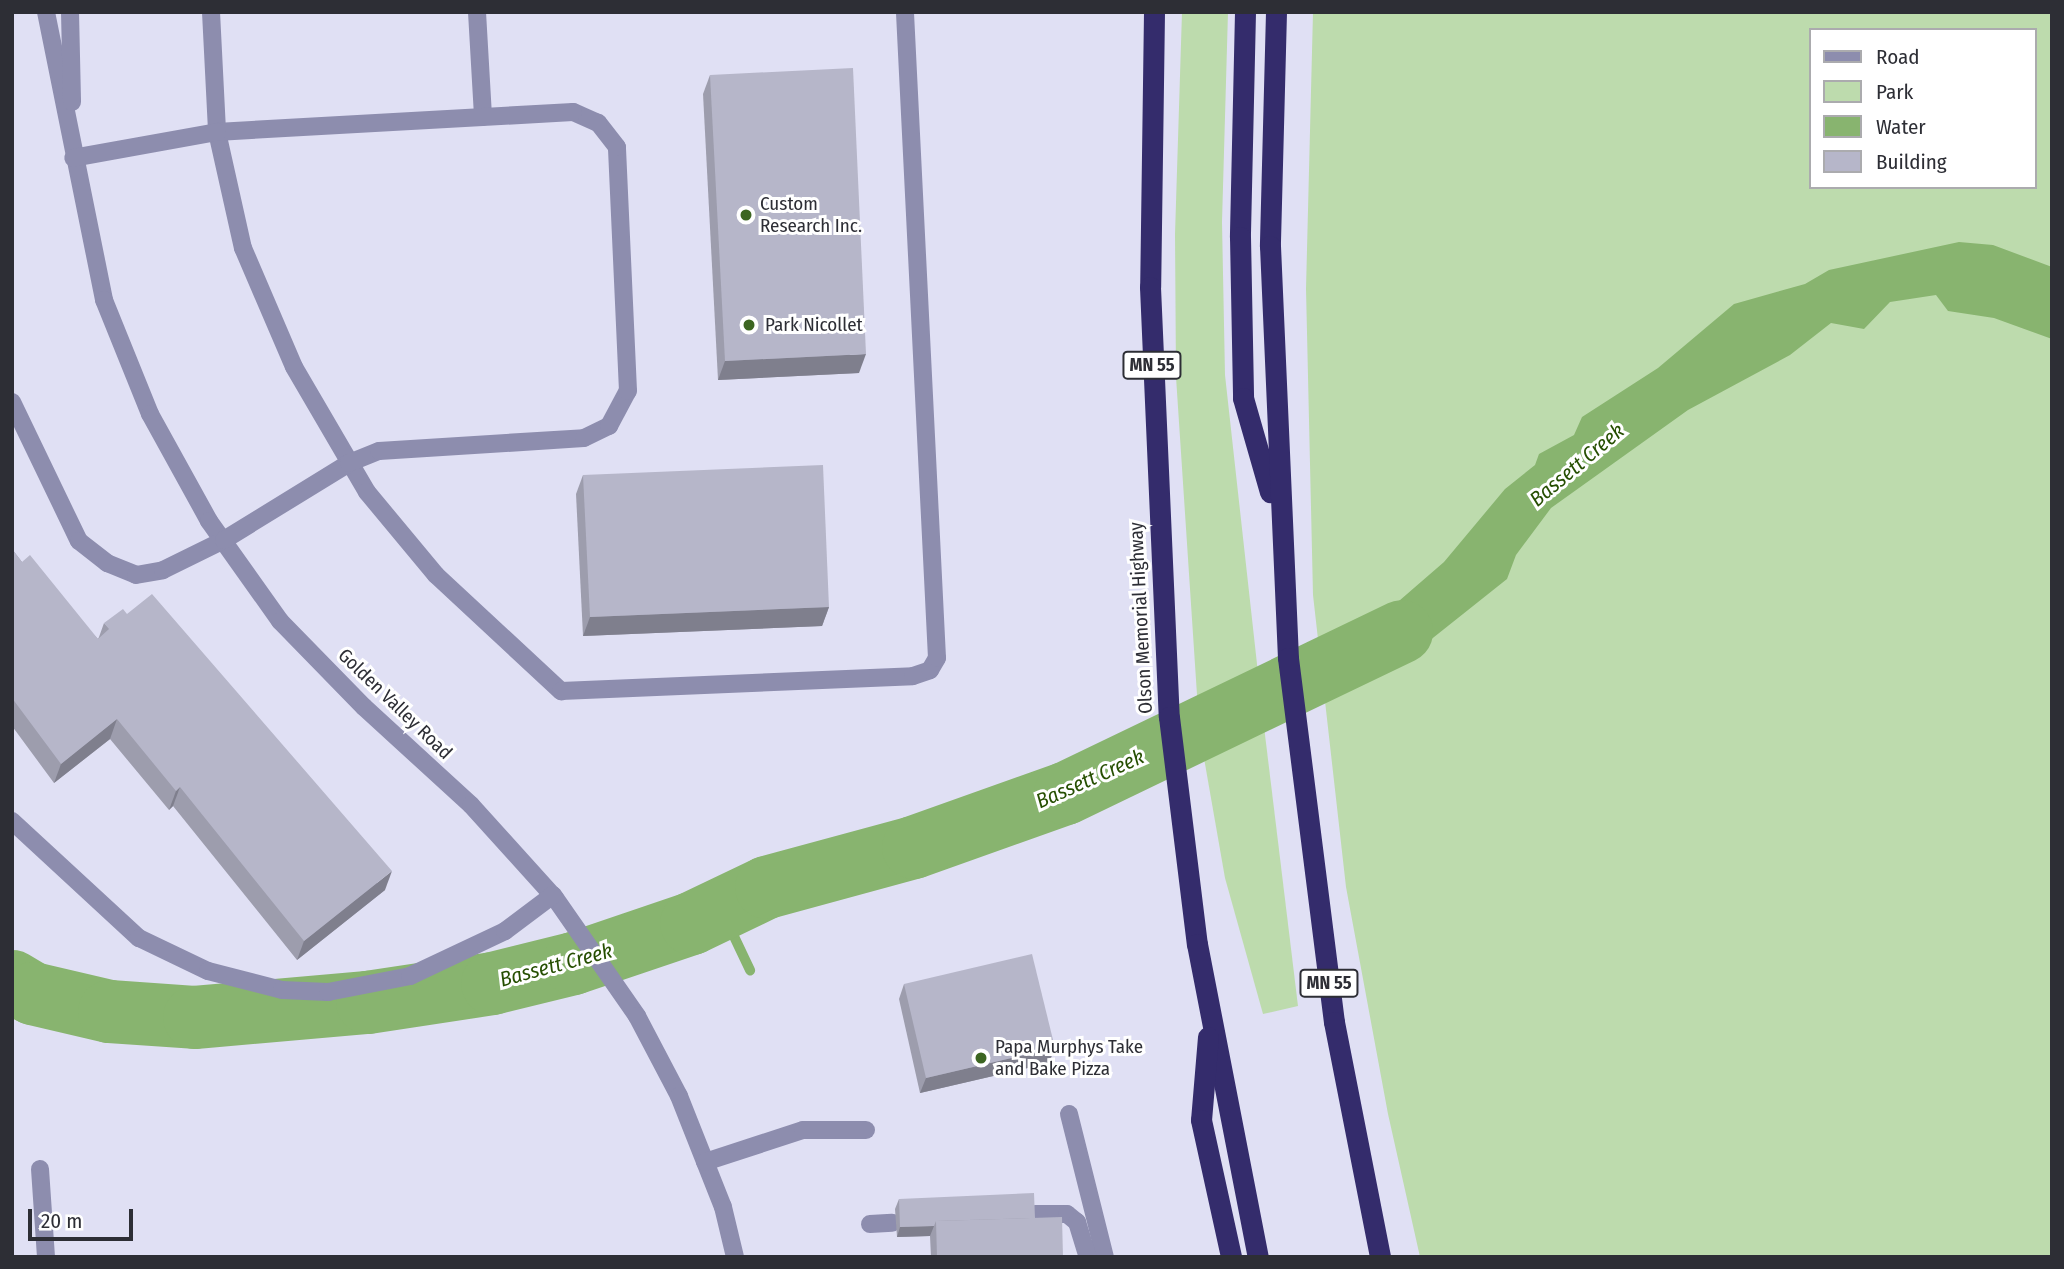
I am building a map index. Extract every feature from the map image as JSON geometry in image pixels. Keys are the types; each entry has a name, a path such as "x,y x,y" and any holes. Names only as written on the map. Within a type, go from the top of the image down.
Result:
{"highway":[{"name":"Olson Memorial Highway","path":"1154,12 1150,287 1169,717 1210,1007 1258,1257"},
{"path":"1245,12 1240,237 1243,398 1279,520"},
{"name":"MN 55","path":"1276,12 1270,246 1279,520 1292,707 1334,1022 1380,1257"},
{"path":"1210,1007 1201,1120 1231,1257"}],"street":[{"name":"Golden Valley Road","path":"47,12 73,158 101,290 126,363 176,461 224,540 280,621 364,707 471,805 554,896 637,1016 679,1096 705,1162 735,1257"},
{"name":"Golden Valley Road","path":"70,12 73,158"},
{"path":"211,12 217,132 243,248 294,367 367,492 436,575 561,691 913,676 930,670 936,658 905,12"},
{"path":"477,12 483,117"},
{"path":"12,402 79,541 107,562 136,575 163,570 224,540 349,463 379,451 584,438 609,426 628,391 617,147 598,123 573,112 217,132 73,158"},
{"path":"12,821 139,938 208,971 282,990 328,992 410,976 505,931 554,896"},
{"path":"1069,1114 1105,1257"},
{"path":"705,1162 803,1130 866,1130"},
{"path":"40,1169 47,1257"},
{"path":"1035,1214 1067,1214 1077,1222 1088,1257"},
{"path":"870,1224 892,1223"}],"green space":[{"path":"1182,12 1228,12 1222,222 1225,375 1259,682 1198,710 1176,377 1175,234"},
{"path":"1313,12 2052,12 2052,1257 1420,1257 1388,1114 1346,887 1313,595 1306,289"},
{"path":"1262,710 1298,1006 1263,1014 1225,878 1201,741"}],"water":[{"path":"1959,242 1993,245 2052,267 2052,339 1994,318 1948,311 1936,295 1890,302 1864,329 1831,323 1790,355 1688,410 1551,508 1516,555 1507,579 1419,649 1335,686 1323,680 1320,650 1330,636 1377,620 1444,562 1505,489 1535,465 1539,454 1574,435 1582,417 1658,368 1734,304 1805,284 1829,270"},
{"path":"1259,682 1262,710 1201,741 1198,710"}],"building":[{"path":"853,68 866,354 725,361 710,75"},
{"path":"823,465 829,607 590,617 583,475"},
{"path":"12,549 22,562 30,555 98,639 109,629 104,623 123,609 127,614 152,594 392,871 304,941 180,787 176,791 117,719 61,764 12,698"},
{"path":"1032,954 1055,1048 926,1078 904,984"},
{"path":"1034,1193 1035,1218 936,1221 934,1226 900,1227 899,1199"},
{"path":"1062,1217 1063,1257 937,1257 936,1221"}],"waterway":[{"name":"Bassett Creek","path":"12,981 32,993 109,1011 194,1017 367,1002 492,983 573,963 691,923 766,887 913,847 1065,793 1401,631"},
{"path":"721,909 750,970"}],"place":[{"name":"Custom Research Inc.","path":"746,215"},
{"name":"Park Nicollet","path":"749,325"},
{"name":"Papa Murphys Take and Bake Pizza","path":"981,1058"}]}
